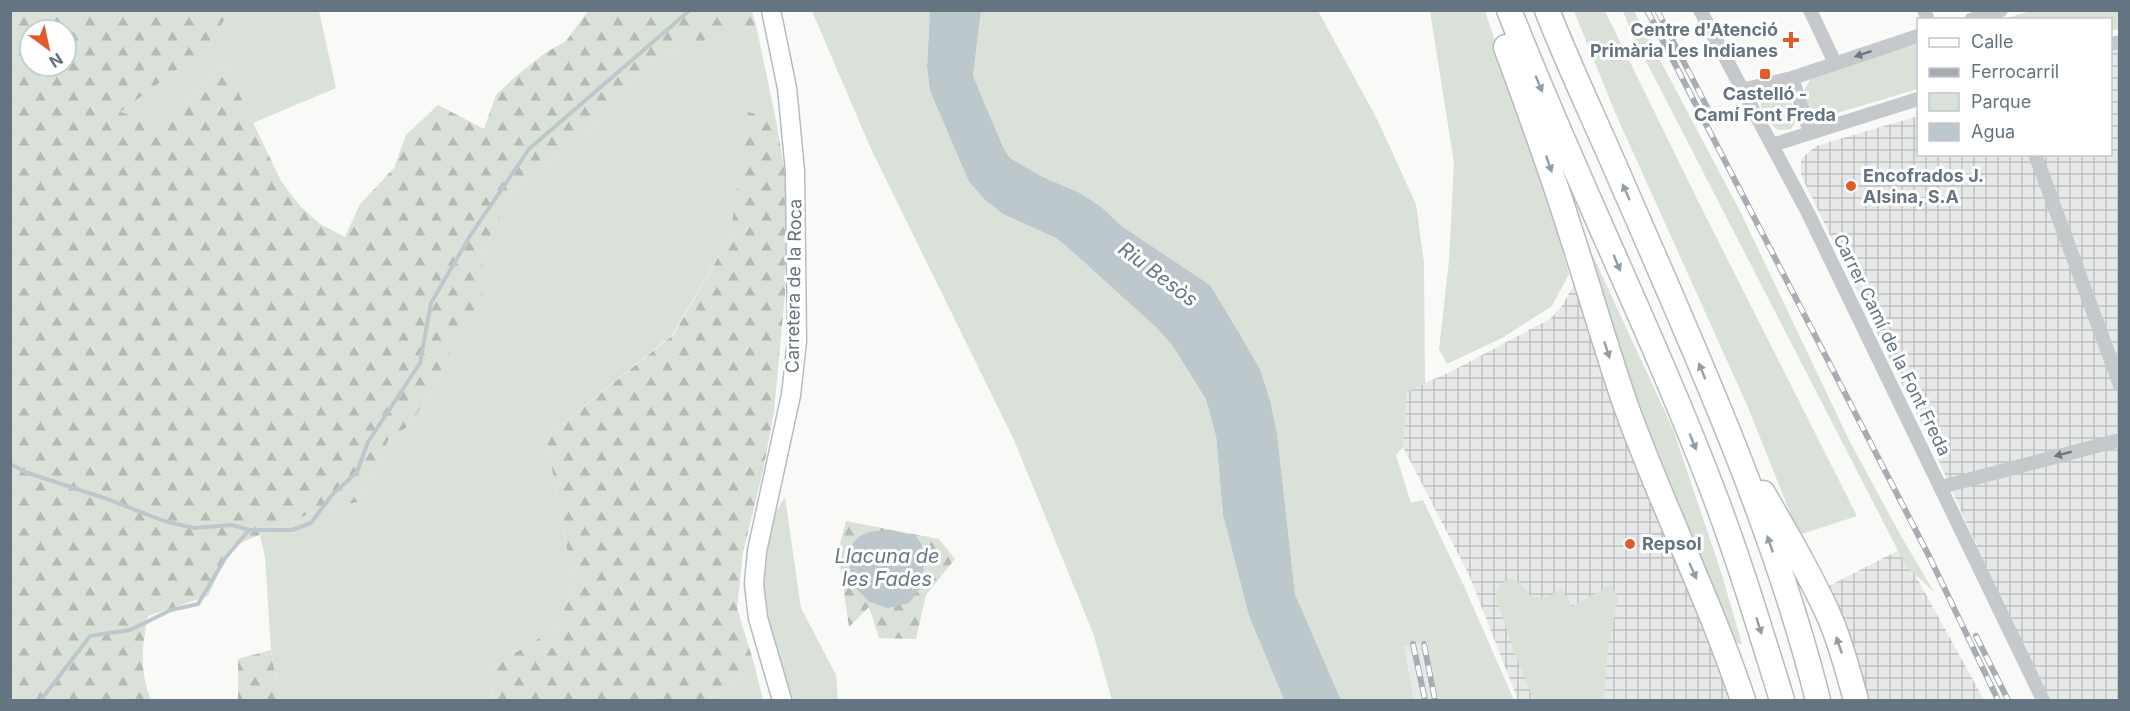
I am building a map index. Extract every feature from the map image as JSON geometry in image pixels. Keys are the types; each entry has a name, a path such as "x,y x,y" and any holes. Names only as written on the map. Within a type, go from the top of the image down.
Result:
{"highway":[{"path":"1494,10 1557,189 1607,352 1628,411 1709,608 1743,700"},
{"path":"1509,10 1711,486 1782,700"},
{"path":"1547,10 1691,343 1724,425 1784,587 1818,700"},
{"path":"1724,425 1784,529 1822,602 1840,644 1856,700"}],"street":[{"name":"Carretera de la Roca","path":"771,10 787,88 795,171 797,341 791,395 757,551 754,584 758,618 782,700"},
{"path":"1701,14 1716,10"},
{"path":"1810,10 1835,63"},
{"path":"1977,18 2001,10"},
{"name":"Carrer Camí de la Font Freda","path":"1701,14 1823,243 2043,700"},
{"path":"1741,90 1792,78 1917,36"},
{"path":"1792,78 1810,132"},
{"path":"1772,145 1917,99"},
{"path":"2036,156 2120,385"},
{"path":"1941,487 2120,440"}],"shaded area":[{"path":"2119,47 2119,700 2046,700 1937,457 1801,175 1801,159 1816,146 1917,116 1917,156 2112,156 2112,50"},
{"path":"1591,278 1600,313 1749,700 1518,700 1469,575 1403,447 1407,391 1450,372 1550,319 1562,306 1573,286"},
{"path":"1901,549 1984,700 1850,700 1811,595"},
{"path":"1427,641 1438,700 1414,700 1404,646"}],"green space":[{"path":"2034,10 2119,11 2119,29 2112,31 2112,18 2006,18"},
{"path":"10,11 237,11 226,17 210,45 120,112 160,124 225,64 281,181 300,206 320,224 345,237 360,204 394,168 406,135 438,105 484,129 496,95 545,53 566,41 588,11 752,11 756,25 650,58 592,128 511,192 482,256 482,303 457,332 444,369 410,425 389,439 358,502 321,509 231,547 208,596 148,616 144,638 143,668 151,700 11,700"},
{"path":"237,11 319,11 336,88 253,123 225,64 160,124 119,112 210,45 226,17"},
{"path":"812,11 930,11 927,67 930,91 969,182 985,200 1003,214 1056,238 1065,245 1158,329 1174,348 1206,401 1216,436 1223,515 1249,616 1284,700 1112,700 1093,633 1014,440 871,149"},
{"path":"981,11 1318,11 1377,119 1416,204 1424,263 1425,384 1407,392 1403,447 1396,455 1411,503 1423,500 1514,700 1438,700 1427,641 1404,646 1414,700 1341,700 1295,594 1277,433 1260,369 1210,285 1123,227 1100,206 1080,193 1041,176 1010,158 973,76"},
{"path":"1430,11 1485,11 1546,191 1569,274 1552,306 1502,338 1447,364 1439,349 1449,260 1454,163"},
{"path":"1574,11 1605,11 1857,516 1799,535 1747,405 1614,110"},
{"path":"1623,11 1634,11 1740,211 1850,442 1934,592 1906,566 1631,32"},
{"path":"756,25 776,120 748,113 730,237 672,335 546,437 574,587 556,628 487,670 494,700 279,700 271,650 265,557 260,535 321,509 358,502 389,439 410,425 444,369 457,332 482,303 482,256 511,192 592,128 650,58"},
{"path":"1917,44 1917,89 1827,116 1809,107 1804,91 1812,76"},
{"path":"1786,86 1797,120 1791,129 1778,130 1764,113 1759,92"},
{"path":"748,112 776,120 786,179 785,293 774,412 763,471 743,552 737,608 755,667 707,700 494,700 487,670 556,628 574,587 546,437 673,335 730,237"},
{"path":"1587,243 1673,429 1722,575 1742,644 1732,643 1652,451"},
{"path":"785,497 801,608 836,675 838,700 793,700 771,631 763,590 771,520"},
{"path":"846,521 939,539 955,559 926,595 916,639 879,638 869,607 849,627 838,551"},
{"path":"1511,579 1519,582 1531,596 1545,598 1562,589 1572,607 1611,584 1618,598 1608,649 1604,700 1534,700 1517,660 1496,598 1500,586"},
{"path":"271,650 279,700 238,700 238,659"},
{"path":"755,667 763,700 707,700"}],"water":[{"name":"Riu Besòs","path":"930,11 981,11 973,76 1010,158 1041,176 1080,193 1100,206 1123,227 1210,285 1238,331 1260,369 1270,400 1277,433 1295,594 1341,700 1284,700 1249,616 1223,515 1216,436 1206,400 1174,348 1158,329 1065,245 1056,238 1003,214 985,200 969,182 930,91 927,67"},
{"name":"Llacuna de les Fades","path":"890,530 916,536 925,556 919,590 909,603 888,608 869,602 855,587 846,555 855,541 864,534"}],"waterway":[{"path":"41,700 90,636 130,630 171,610 198,604 226,557 249,530 292,530 311,523 332,495 357,472 368,442 420,363 431,303 470,236 529,149 690,10"},
{"path":"10,464 28,473 110,500 164,521 194,528 232,525 249,530"}],"railway":[{"path":"1647,10 1930,558 1998,700"},
{"path":"1657,10 1708,109"},
{"path":"1976,636 2008,700"},
{"path":"1413,644 1425,700"},
{"path":"1424,644 1435,700"}],"place":[{"name":"Centre d'Atenció Primària Les Indianes","path":"1791,40"},
{"name":"Castelló - Camí Font Freda","path":"1765,74"},
{"name":"Encofrados J. Alsina, S.A","path":"1851,186"},
{"name":"Repsol","path":"1630,544"}]}
